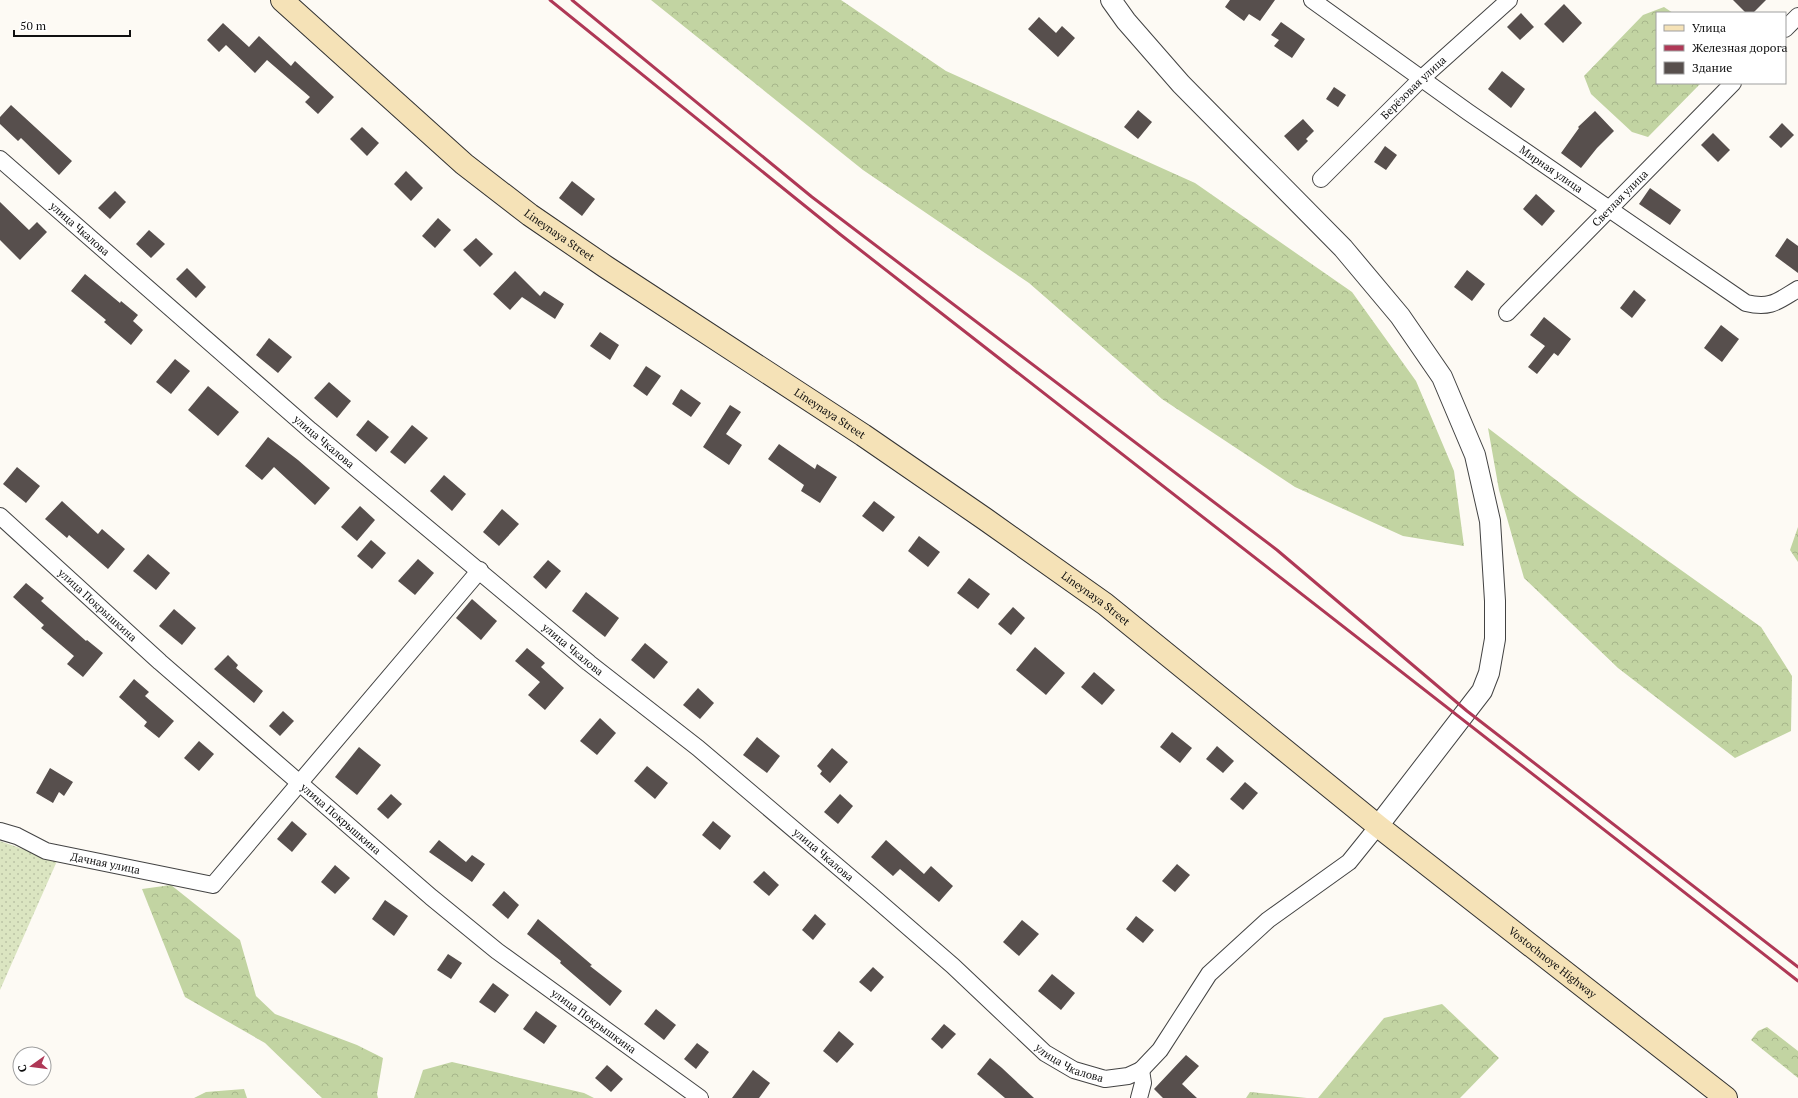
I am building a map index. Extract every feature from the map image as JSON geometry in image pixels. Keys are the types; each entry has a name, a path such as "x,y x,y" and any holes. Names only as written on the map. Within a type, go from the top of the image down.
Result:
{"main road":[{"name":"Lineynaya Street","path":"282,0 464,164 530,215 619,276 863,435 1105,604 1378,826"},
{"name":"Vostochnoye Highway","path":"1378,826 1726,1098"}],"street":[{"path":"1111,0 1126,21 1181,84 1343,248 1400,316 1442,377 1475,455 1491,529 1495,601 1495,639 1489,673 1482,691 1349,862 1268,920 1208,974 1160,1050 1141,1070 1143,1083 1138,1098"},
{"name":"Мирная улица","path":"1312,0 1610,210 1746,303 1760,307 1776,302 1798,289"},
{"name":"Берёзовая улица","path":"1321,178 1421,78 1509,0"},
{"path":"1786,28 1798,16"},
{"name":"Светлая улица","path":"1507,313 1610,210 1732,84"},
{"name":"улица Чкалова","path":"0,159 310,430 589,662 698,748 870,894 953,966 1045,1053 1074,1070 1105,1079 1128,1076 1141,1070"},
{"name":"улица Покрышкина","path":"0,516 160,662 431,897 497,951 700,1098"},
{"path":"301,783 480,570"},
{"name":"Дачная улица","path":"0,831 17,836 46,851 213,885 301,783"}],"green space":[{"path":"651,0 841,0 946,71 1195,183 1352,292 1416,381 1454,471 1464,546 1403,536 1295,487 1162,399 1029,283 863,170"},
{"path":"1664,7 1672,12 1656,12 1656,84 1700,84 1648,137 1632,132 1591,94 1584,76 1643,15"},
{"path":"1488,428 1577,496 1761,627 1792,676 1791,731 1735,758 1618,668 1524,578 1499,490"},
{"path":"1798,527 1798,562 1790,550"},
{"path":"0,841 57,861 0,990"},
{"path":"171,885 240,940 256,996 275,1014 357,1045 383,1058 377,1094 378,1098 322,1098 265,1043 185,997 142,889"},
{"path":"1442,1004 1499,1058 1460,1098 1318,1098 1384,1018"},
{"path":"1767,1027 1798,1051 1798,1078 1751,1040 1758,1031"},
{"path":"452,1062 584,1093 594,1098 414,1098 423,1070"},
{"path":"244,1089 247,1098 194,1098 206,1092"},
{"path":"1250,1092 1307,1098 1246,1098"}],"building":[{"path":"1230,0 1275,0 1260,21 1249,14 1244,21 1225,7"},
{"path":"1733,0 1766,0 1754,12 1745,12"},
{"path":"1564,4 1582,23 1563,43 1544,24"},
{"path":"1521,13 1534,27 1520,40 1507,27"},
{"path":"1039,17 1056,33 1062,26 1075,38 1058,57 1028,29"},
{"path":"1281,22 1305,39 1292,58 1274,46 1279,40 1271,35"},
{"path":"223,23 249,47 259,36 291,66 295,61 334,97 318,114 305,102 310,97 267,60 255,73 226,45 219,52 207,40"},
{"path":"1502,71 1525,89 1511,108 1488,89"},
{"path":"1334,87 1346,95 1338,107 1326,99"},
{"path":"11,105 72,161 59,175 21,138 18,141 0,124 0,117"},
{"path":"1138,110 1152,122 1138,139 1124,127"},
{"path":"1595,111 1614,131 1597,148 1581,168 1561,153 1579,128 1578,127"},
{"path":"1303,119 1314,131 1306,139 1308,141 1298,151 1284,136"},
{"path":"1782,123 1794,135 1781,148 1769,137"},
{"path":"362,127 379,143 367,156 350,139"},
{"path":"1713,133 1730,150 1718,162 1701,145"},
{"path":"1385,146 1397,155 1386,170 1374,162"},
{"path":"406,171 423,188 411,201 394,184"},
{"path":"572,181 595,199 582,216 559,198"},
{"path":"1650,188 1681,210 1670,225 1639,204"},
{"path":"115,191 126,202 110,219 98,208"},
{"path":"1536,194 1555,211 1542,226 1523,209"},
{"path":"0,202 29,230 37,222 47,232 20,260 0,240"},
{"path":"438,218 451,230 435,248 422,236"},
{"path":"149,230 165,244 151,258 136,244"},
{"path":"476,238 493,254 480,267 463,250"},
{"path":"1787,238 1798,246 1798,273 1775,256"},
{"path":"187,268 206,287 196,298 176,279"},
{"path":"1467,270 1485,284 1472,301 1454,287"},
{"path":"515,271 540,296 544,291 564,304 555,319 522,297 510,310 493,294"},
{"path":"85,274 120,303 121,301 138,315 133,321 143,330 131,345 104,322 106,320 71,291"},
{"path":"1634,290 1646,300 1632,318 1620,308"},
{"path":"1544,317 1571,339 1558,356 1554,353 1537,374 1528,367 1545,346 1530,335"},
{"path":"1721,325 1739,339 1722,362 1704,348"},
{"path":"600,332 619,345 610,360 590,346"},
{"path":"269,338 292,357 278,373 256,355"},
{"path":"175,359 190,371 171,394 156,382"},
{"path":"646,366 661,376 647,396 633,386"},
{"path":"329,382 351,401 337,418 314,398"},
{"path":"208,386 239,412 218,436 188,410"},
{"path":"681,389 701,403 691,417 672,404"},
{"path":"730,405 741,412 726,434 742,445 729,465 703,447"},
{"path":"368,420 389,437 376,452 356,435"},
{"path":"412,425 428,438 405,464 390,452"},
{"path":"268,437 298,460 330,488 315,505 274,467 262,480 245,466"},
{"path":"779,444 815,469 817,464 837,477 820,503 801,491 804,485 768,459"},
{"path":"17,467 40,486 26,503 3,484"},
{"path":"444,475 466,494 452,511 430,491"},
{"path":"62,501 98,534 102,529 125,549 108,569 69,535 67,538 45,519"},
{"path":"874,501 895,517 883,532 862,516"},
{"path":"360,506 375,520 357,541 341,527"},
{"path":"502,509 519,524 499,546 483,532"},
{"path":"919,536 940,552 928,567 908,551"},
{"path":"371,540 386,553 372,569 357,556"},
{"path":"148,554 170,573 156,590 133,571"},
{"path":"418,559 434,573 415,595 398,581"},
{"path":"548,560 561,571 546,589 533,577"},
{"path":"969,578 990,594 978,609 957,593"},
{"path":"26,583 44,598 41,601 86,641 87,640 103,653 83,677 67,664 74,656 41,628 44,625 13,597"},
{"path":"586,592 619,618 605,637 572,611"},
{"path":"472,599 497,621 481,640 456,618"},
{"path":"1013,607 1025,618 1011,635 998,624"},
{"path":"174,609 196,628 182,645 159,626"},
{"path":"645,643 668,662 654,679 631,660"},
{"path":"1035,647 1065,673 1046,695 1016,670"},
{"path":"527,648 545,663 541,667 564,688 545,710 528,695 540,682 515,661"},
{"path":"228,655 238,665 236,668 263,691 254,703 214,669"},
{"path":"1094,672 1115,690 1102,705 1081,687"},
{"path":"134,679 149,692 145,696 174,721 159,738 144,726 147,722 119,697"},
{"path":"698,688 714,703 700,719 683,705"},
{"path":"283,711 294,721 280,736 269,726"},
{"path":"600,718 616,733 597,755 580,741"},
{"path":"1172,732 1192,748 1180,763 1160,747"},
{"path":"757,737 780,756 767,773 743,755"},
{"path":"199,741 214,754 199,771 184,758"},
{"path":"1217,746 1234,761 1223,773 1206,759"},
{"path":"359,747 381,765 357,795 335,777"},
{"path":"832,748 848,762 830,783 820,774 822,771 817,766"},
{"path":"647,766 668,783 655,799 634,781"},
{"path":"50,768 73,782 64,796 59,792 53,803 36,793"},
{"path":"1245,782 1258,793 1243,810 1230,799"},
{"path":"391,794 402,804 388,819 377,809"},
{"path":"840,794 853,806 838,824 824,812"},
{"path":"292,821 307,834 292,852 277,839"},
{"path":"713,821 731,836 720,850 702,835"},
{"path":"439,840 466,862 472,855 485,864 472,882 429,852"},
{"path":"886,840 924,874 931,866 953,886 939,902 900,869 893,876 871,857"},
{"path":"1177,864 1190,875 1175,892 1162,881"},
{"path":"335,865 350,878 335,894 321,882"},
{"path":"764,871 779,885 769,896 753,882"},
{"path":"504,891 519,905 508,919 492,905"},
{"path":"385,900 408,916 394,936 372,919"},
{"path":"815,914 826,924 813,940 802,930"},
{"path":"1136,916 1154,930 1143,943 1126,929"},
{"path":"538,919 592,965 590,966 622,991 610,1006 560,963 561,961 527,934"},
{"path":"1022,920 1039,934 1019,956 1003,942"},
{"path":"448,954 462,963 451,979 437,970"},
{"path":"873,967 884,977 871,992 859,982"},
{"path":"1052,974 1075,993 1061,1010 1038,991"},
{"path":"493,983 509,995 495,1013 479,1002"},
{"path":"656,1009 676,1025 664,1040 644,1024"},
{"path":"536,1011 557,1026 544,1044 523,1029"},
{"path":"944,1024 956,1034 942,1049 931,1039"},
{"path":"839,1031 854,1044 837,1063 823,1051"},
{"path":"697,1043 709,1052 696,1069 684,1059"},
{"path":"1186,1055 1199,1066 1182,1084 1197,1098 1163,1098 1154,1089"},
{"path":"990,1058 1034,1098 1005,1098 977,1074"},
{"path":"607,1065 623,1079 611,1092 595,1078"},
{"path":"753,1070 770,1083 759,1098 732,1098"}],"railway":[{"path":"550,0 841,235 1798,981"},
{"path":"572,0 812,197 1277,550 1467,711 1798,967"}]}
